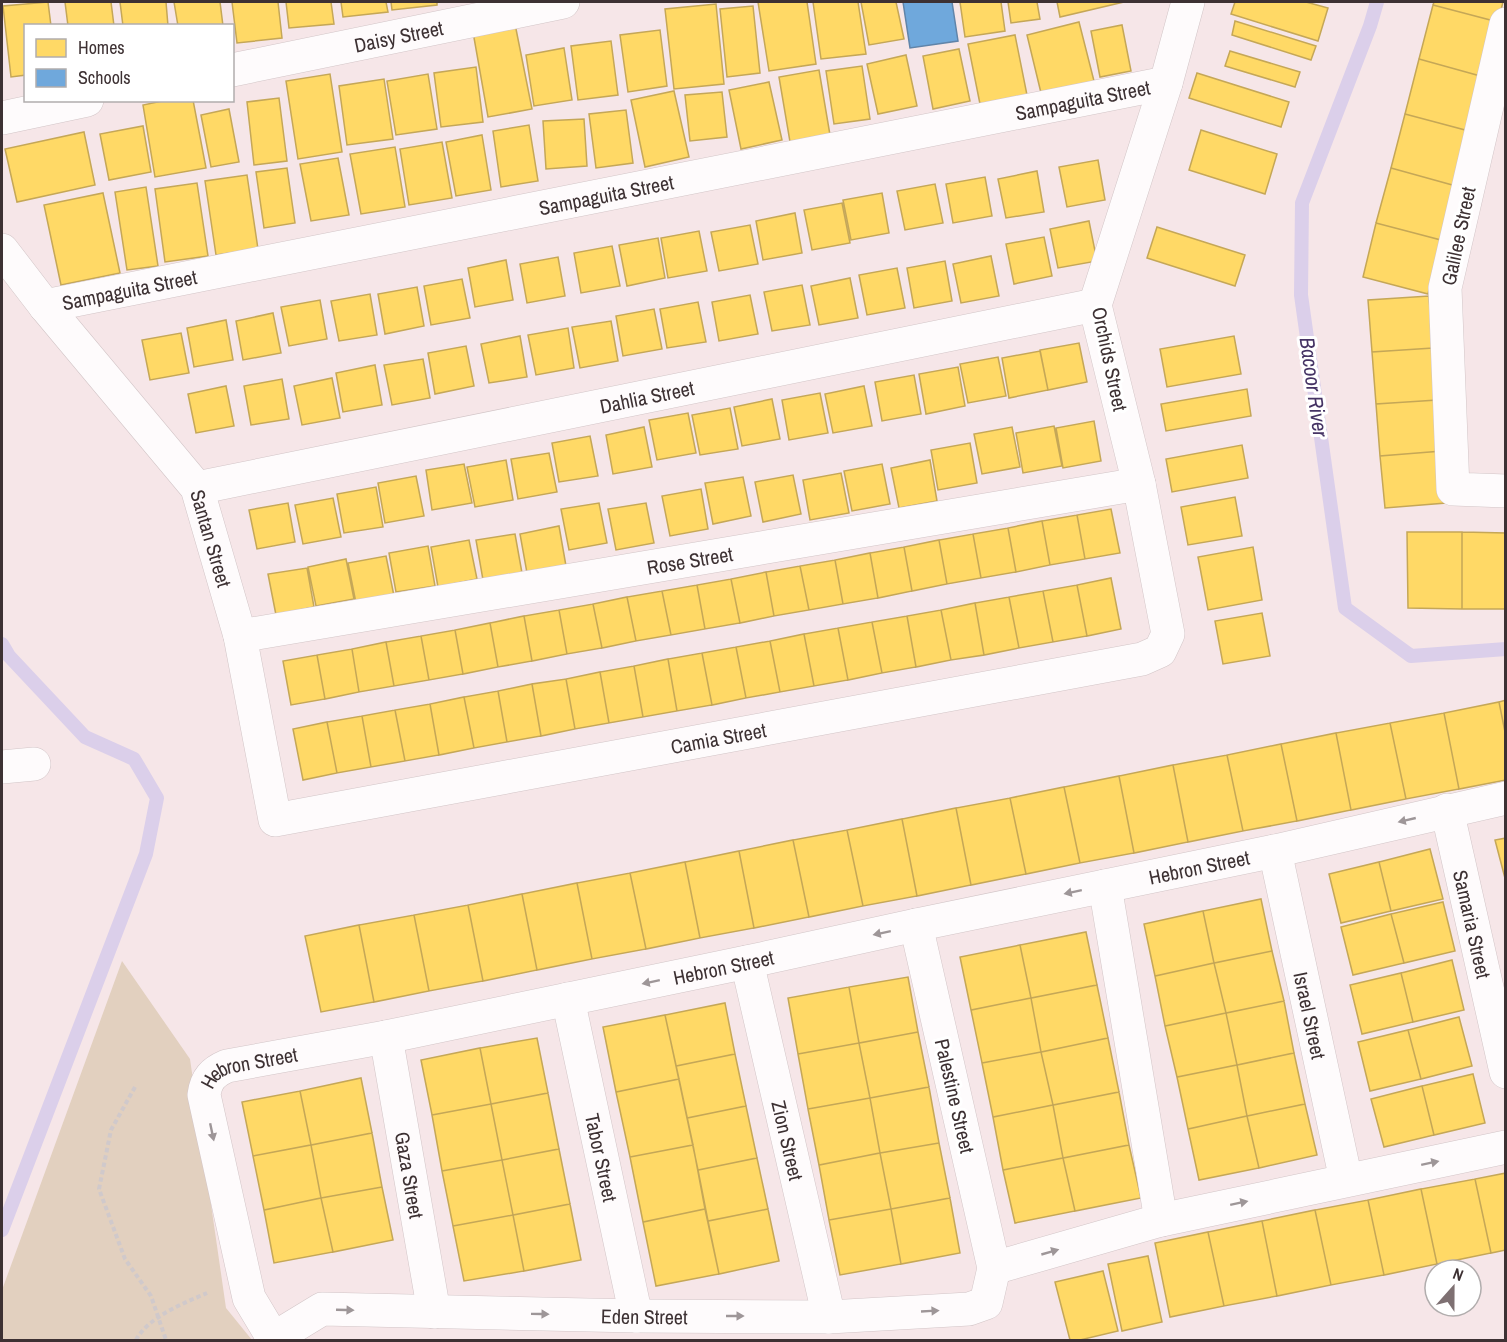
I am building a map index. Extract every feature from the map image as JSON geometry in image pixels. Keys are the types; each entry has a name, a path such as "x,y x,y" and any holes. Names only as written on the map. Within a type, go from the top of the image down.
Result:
{"street":[{"name":"Daisy Street","path":"234,70 563,2"},
{"name":"Orchids Street","path":"1160,651 1166,643 1168,634 1139,484 1095,305 1166,83 1188,2"},
{"name":"Galilee Street","path":"1506,24 1445,288 1453,489 1506,491"},
{"name":"Sampaguita Street","path":"45,306 1166,83"},
{"path":"2,118 78,102"},
{"name":"Santan Street","path":"2,250 45,306 197,489 240,636 275,820"},
{"name":"Dahlia Street","path":"197,489 1095,305"},
{"name":"Rose Street","path":"240,636 1139,484"},
{"name":"Camia Street","path":"275,820 1130,661 1152,656 1160,651"},
{"path":"2,767 34,764"},
{"name":"Hebron Street","path":"272,1339 249,1298 246,1288 204,1095 211,1076 227,1066 386,1037 747,962 1275,851 1506,798"},
{"name":"Samaria Street","path":"1447,810 1506,1072"},
{"name":"Israel Street","path":"1275,851 1346,1180"},
{"path":"1105,886 1161,1220"},
{"name":"Palestine Street","path":"915,925 994,1268"},
{"name":"Zion Street","path":"747,962 830,1317"},
{"name":"Tabor Street","path":"568,999 636,1316"},
{"name":"Gaza Street","path":"386,1037 434,1312"},
{"path":"994,1268 1161,1220 1506,1147"},
{"name":"Eden Street","path":"272,1339 322,1309 636,1316 830,1317 969,1309 986,1303 994,1268"}],"path":[{"path":"135,1087 111,1130 99,1189 125,1258 151,1296 166,1341"},
{"path":"136,1341 140,1333 172,1308 210,1292 246,1288"}],"shaded area":[{"path":"122,961 190,1059 226,1308 252,1340 2,1340 2,1290"}],"building: Homes":[{"path":"48,2 51,24 24,24 24,75 11,77 3,6"},
{"path":"65,2 111,2 114,24 68,24"},
{"path":"120,2 166,2 168,24 123,24"},
{"path":"174,2 220,2 223,24 178,24"},
{"path":"232,2 278,2 282,38 237,43"},
{"path":"286,2 331,2 334,24 289,28"},
{"path":"341,2 386,2 388,12 343,17"},
{"path":"391,2 437,2 437,5 392,10"},
{"path":"758,2 807,2 816,64 769,71"},
{"path":"813,2 858,2 866,54 821,59"},
{"path":"861,2 896,2 904,39 869,45"},
{"path":"960,2 1001,2 1005,31 965,37"},
{"path":"1008,2 1037,2 1040,19 1011,23"},
{"path":"1057,2 1124,2 1060,17"},
{"path":"1235,2 1306,2 1328,8 1318,41 1231,14"},
{"path":"1434,2 1503,2 1498,22 1433,5"},
{"path":"716,4 724,84 674,89 665,9"},
{"path":"1433,5 1498,22 1484,77 1419,59"},
{"path":"753,6 760,73 727,77 720,9"},
{"path":"1235,21 1316,46 1311,60 1232,35"},
{"path":"1079,22 1095,85 1042,97 1027,35"},
{"path":"515,24 532,109 488,117 473,32"},
{"path":"1122,25 1131,71 1100,77 1091,31"},
{"path":"660,30 667,86 628,92 620,35"},
{"path":"1015,35 1028,100 981,109 968,44"},
{"path":"611,41 618,95 578,100 571,46"},
{"path":"564,48 572,100 534,106 526,55"},
{"path":"959,49 970,101 933,109 923,56"},
{"path":"1230,51 1300,72 1295,87 1225,66"},
{"path":"906,55 917,106 878,114 867,64"},
{"path":"1419,59 1484,77 1469,131 1405,114"},
{"path":"862,66 870,119 834,124 826,71"},
{"path":"476,67 483,122 441,127 434,73"},
{"path":"819,70 830,135 790,142 779,77"},
{"path":"1197,73 1289,102 1281,127 1189,98"},
{"path":"330,74 342,152 298,159 286,81"},
{"path":"428,74 437,129 396,135 387,81"},
{"path":"384,79 393,139 347,145 339,86"},
{"path":"769,82 782,140 741,149 729,90"},
{"path":"674,91 689,157 645,167 631,100"},
{"path":"722,92 727,137 690,141 685,95"},
{"path":"279,98 287,161 254,165 247,102"},
{"path":"157,102 193,102 206,168 155,177 143,105"},
{"path":"229,109 239,162 211,167 201,115"},
{"path":"626,110 633,163 596,168 589,114"},
{"path":"1405,114 1469,131 1456,186 1391,168"},
{"path":"584,119 587,166 546,169 543,121"},
{"path":"529,125 538,181 501,187 493,131"},
{"path":"143,126 151,172 109,180 100,134"},
{"path":"1201,130 1277,154 1265,194 1189,170"},
{"path":"84,132 95,185 17,202 5,149"},
{"path":"482,135 491,190 456,196 446,142"},
{"path":"442,142 452,198 409,205 400,149"},
{"path":"395,147 405,207 361,214 350,154"},
{"path":"338,158 349,215 311,221 300,164"},
{"path":"1098,160 1105,200 1067,207 1059,167"},
{"path":"287,168 295,223 264,228 256,172"},
{"path":"1391,168 1456,186 1441,240 1376,223"},
{"path":"1037,171 1044,212 1006,218 998,179"},
{"path":"247,175 258,249 216,255 205,181"},
{"path":"985,177 992,216 953,223 946,184"},
{"path":"197,183 208,256 165,262 155,189"},
{"path":"935,184 943,223 905,230 897,191"},
{"path":"146,187 158,266 127,270 115,192"},
{"path":"103,193 120,273 61,285 44,205"},
{"path":"882,193 889,233 851,240 843,200"},
{"path":"842,203 850,243 812,250 804,210"},
{"path":"795,213 802,253 763,260 756,221"},
{"path":"1089,221 1097,261 1058,268 1050,229"},
{"path":"1376,223 1441,240 1428,294 1363,277"},
{"path":"750,225 758,264 719,271 711,232"},
{"path":"1157,227 1245,255 1235,286 1147,258"},
{"path":"699,231 707,271 668,278 661,238"},
{"path":"1044,237 1052,276 1014,284 1006,244"},
{"path":"658,238 665,278 627,286 619,245"},
{"path":"612,246 620,286 581,293 574,253"},
{"path":"991,256 999,296 961,303 953,264"},
{"path":"558,257 565,296 527,303 520,264"},
{"path":"506,260 513,300 475,307 468,268"},
{"path":"945,261 952,301 914,308 907,268"},
{"path":"897,268 905,308 867,315 859,275"},
{"path":"850,278 858,318 819,325 811,286"},
{"path":"462,279 470,318 431,325 424,286"},
{"path":"802,285 810,325 772,331 764,292"},
{"path":"417,287 424,326 385,334 378,294"},
{"path":"370,294 377,335 339,341 331,301"},
{"path":"750,295 758,334 719,341 712,302"},
{"path":"1429,296 1433,348 1372,352 1368,300"},
{"path":"320,300 327,339 289,346 281,307"},
{"path":"698,302 706,342 667,348 660,309"},
{"path":"654,309 662,349 623,356 616,316"},
{"path":"273,313 281,353 243,360 236,321"},
{"path":"226,320 233,360 194,367 187,328"},
{"path":"611,321 618,361 580,368 572,327"},
{"path":"568,328 574,368 536,375 528,335"},
{"path":"181,333 189,373 150,380 142,340"},
{"path":"520,336 527,377 489,383 481,344"},
{"path":"1234,336 1241,374 1167,387 1160,349"},
{"path":"1079,343 1087,382 1048,390 1040,350"},
{"path":"466,346 474,386 435,394 428,353"},
{"path":"1433,348 1437,400 1376,404 1372,352"},
{"path":"1040,351 1048,390 1009,398 1002,358"},
{"path":"998,357 1006,396 968,403 960,364"},
{"path":"423,359 430,398 392,405 384,365"},
{"path":"375,365 382,405 343,412 336,373"},
{"path":"958,367 965,406 926,414 919,374"},
{"path":"914,375 921,414 882,421 875,382"},
{"path":"332,378 340,418 302,425 294,386"},
{"path":"282,379 289,419 251,425 244,386"},
{"path":"226,386 234,426 196,433 188,394"},
{"path":"864,386 872,426 833,433 825,394"},
{"path":"1247,389 1251,416 1166,431 1161,404"},
{"path":"820,393 828,433 789,440 782,400"},
{"path":"772,399 780,439 742,446 734,407"},
{"path":"1437,400 1442,451 1380,456 1376,404"},
{"path":"730,408 738,449 700,455 692,415"},
{"path":"688,413 696,453 657,460 649,420"},
{"path":"1094,421 1101,461 1063,468 1056,428"},
{"path":"1054,426 1062,466 1023,473 1016,433"},
{"path":"644,427 652,467 613,474 606,435"},
{"path":"1012,427 1020,467 982,474 974,434"},
{"path":"590,436 598,476 559,482 552,443"},
{"path":"970,443 977,483 938,490 931,450"},
{"path":"1242,445 1248,478 1172,492 1166,459"},
{"path":"1442,451 1446,503 1385,508 1380,456"},
{"path":"549,453 557,492 518,499 511,459"},
{"path":"506,460 513,500 475,507 467,467"},
{"path":"930,460 937,501 899,508 891,468"},
{"path":"464,464 472,503 432,510 426,470"},
{"path":"882,464 890,504 852,511 844,471"},
{"path":"841,473 849,513 810,520 803,480"},
{"path":"793,475 801,514 763,522 755,482"},
{"path":"416,476 424,516 385,523 378,483"},
{"path":"743,477 751,516 713,524 705,483"},
{"path":"376,487 383,527 344,533 337,494"},
{"path":"701,489 708,529 670,536 662,496"},
{"path":"1235,497 1242,536 1188,545 1181,507"},
{"path":"333,498 341,537 303,544 295,505"},
{"path":"288,503 295,542 257,549 249,510"},
{"path":"599,503 607,543 569,550 561,509"},
{"path":"646,503 654,543 616,550 608,509"},
{"path":"1111,509 1120,553 1085,559 1077,515"},
{"path":"1077,515 1085,559 1050,565 1042,521"},
{"path":"1042,521 1050,565 1016,572 1008,528"},
{"path":"559,526 566,566 527,573 520,534"},
{"path":"1008,528 1016,572 981,578 973,534"},
{"path":"1407,532 1462,532 1462,609 1408,608"},
{"path":"1462,532 1506,533 1506,609 1462,609"},
{"path":"515,534 522,573 483,580 476,540"},
{"path":"973,534 981,578 947,584 939,540"},
{"path":"469,540 477,579 438,587 431,547"},
{"path":"939,540 947,584 912,591 904,547"},
{"path":"428,546 435,586 396,592 389,553"},
{"path":"904,547 912,591 878,598 870,553"},
{"path":"1253,547 1262,600 1208,610 1198,557"},
{"path":"870,553 878,598 843,604 835,560"},
{"path":"386,556 394,596 356,603 348,563"},
{"path":"346,559 354,599 316,606 308,567"},
{"path":"835,560 843,604 809,610 800,566"},
{"path":"800,566 809,610 774,616 766,572"},
{"path":"307,568 314,607 276,615 268,574"},
{"path":"766,572 774,616 740,623 731,579"},
{"path":"1111,578 1121,629 1087,636 1077,585"},
{"path":"731,579 740,623 705,629 697,585"},
{"path":"697,585 705,629 671,635 662,591"},
{"path":"1077,585 1087,636 1053,642 1043,591"},
{"path":"662,591 671,635 636,641 627,597"},
{"path":"1043,591 1053,642 1019,648 1009,597"},
{"path":"627,597 636,641 602,648 593,604"},
{"path":"1009,597 1019,648 984,655 975,603"},
{"path":"975,603 984,655 951,660 941,610"},
{"path":"593,604 602,648 567,654 559,610"},
{"path":"559,610 567,654 532,661 524,616"},
{"path":"941,610 951,660 916,667 907,616"},
{"path":"1262,613 1270,656 1223,664 1215,621"},
{"path":"524,616 532,661 498,667 490,623"},
{"path":"907,616 916,667 882,673 872,622"},
{"path":"872,622 882,673 848,680 838,628"},
{"path":"490,623 498,667 463,674 455,630"},
{"path":"838,628 848,680 814,686 804,634"},
{"path":"455,630 463,674 429,680 421,636"},
{"path":"804,634 814,686 780,692 770,641"},
{"path":"421,636 429,680 394,686 386,642"},
{"path":"770,641 780,692 746,698 736,647"},
{"path":"386,642 394,686 359,692 352,649"},
{"path":"736,647 746,698 712,705 702,653"},
{"path":"352,649 359,692 325,699 317,655"},
{"path":"702,653 712,705 677,711 668,659"},
{"path":"317,655 325,699 291,705 283,661"},
{"path":"668,659 677,711 643,717 634,666"},
{"path":"634,666 643,717 609,723 600,672"},
{"path":"600,672 609,723 575,729 566,679"},
{"path":"566,679 575,729 541,736 532,684"},
{"path":"532,684 541,736 507,742 498,691"},
{"path":"498,691 507,742 474,748 464,697"},
{"path":"464,697 474,748 439,755 430,704"},
{"path":"1506,700 1506,737 1499,702"},
{"path":"1499,702 1506,737 1506,780 1459,789 1444,713"},
{"path":"430,704 439,755 405,761 395,710"},
{"path":"395,710 405,761 371,767 362,716"},
{"path":"1444,713 1459,789 1406,799 1390,723"},
{"path":"362,716 371,767 337,773 327,722"},
{"path":"327,722 337,773 303,780 293,729"},
{"path":"1390,723 1406,799 1351,810 1336,733"},
{"path":"1336,733 1351,810 1297,821 1281,744"},
{"path":"1281,744 1297,821 1243,831 1227,755"},
{"path":"1227,755 1243,831 1188,842 1173,765"},
{"path":"1173,765 1188,842 1134,853 1119,776"},
{"path":"1119,776 1134,853 1080,863 1064,787"},
{"path":"1064,787 1080,863 1026,874 1010,798"},
{"path":"1010,798 1026,874 971,885 956,808"},
{"path":"956,808 971,885 917,896 902,819"},
{"path":"902,819 917,896 863,906 847,830"},
{"path":"847,830 863,906 809,917 793,840"},
{"path":"1506,838 1506,882 1495,840"},
{"path":"793,840 809,917 754,928 739,851"},
{"path":"1430,849 1443,899 1391,911 1379,862"},
{"path":"739,851 754,928 700,938 685,862"},
{"path":"685,862 700,938 646,949 630,873"},
{"path":"1379,862 1391,911 1341,923 1329,874"},
{"path":"630,873 646,949 592,959 577,883"},
{"path":"577,883 592,959 537,970 522,894"},
{"path":"522,894 537,970 483,981 468,905"},
{"path":"1261,899 1272,951 1214,963 1203,911"},
{"path":"1443,902 1455,951 1404,963 1391,914"},
{"path":"468,905 483,981 429,991 414,915"},
{"path":"1203,911 1214,963 1155,976 1144,924"},
{"path":"1391,914 1404,963 1353,975 1341,927"},
{"path":"414,915 429,991 374,1002 359,925"},
{"path":"359,925 374,1002 321,1012 305,936"},
{"path":"1086,932 1097,985 1031,998 1020,945"},
{"path":"1020,945 1031,998 971,1010 960,957"},
{"path":"1272,951 1284,1001 1226,1013 1214,963"},
{"path":"1452,960 1464,1010 1413,1022 1401,973"},
{"path":"1214,963 1226,1013 1165,1026 1155,976"},
{"path":"1401,973 1413,1022 1362,1034 1350,985"},
{"path":"908,977 918,1032 859,1043 849,987"},
{"path":"1097,985 1108,1038 1041,1052 1031,998"},
{"path":"849,987 859,1043 798,1054 788,998"},
{"path":"1031,998 1041,1052 982,1063 971,1010"},
{"path":"1284,1001 1294,1053 1237,1065 1226,1013"},
{"path":"725,1003 735,1054 676,1066 665,1015"},
{"path":"1226,1013 1237,1065 1177,1077 1165,1026"},
{"path":"665,1015 679,1079 616,1092 603,1027"},
{"path":"1459,1017 1472,1066 1421,1079 1408,1030"},
{"path":"1408,1030 1421,1079 1370,1091 1358,1042"},
{"path":"918,1032 929,1087 870,1098 859,1043"},
{"path":"537,1038 548,1093 491,1104 480,1048"},
{"path":"1108,1038 1119,1092 1053,1105 1041,1052"},
{"path":"859,1043 870,1098 808,1109 798,1054"},
{"path":"480,1048 491,1104 432,1115 421,1060"},
{"path":"1041,1052 1053,1105 993,1117 982,1063"},
{"path":"1294,1053 1305,1104 1247,1116 1237,1065"},
{"path":"735,1054 746,1106 687,1118 676,1066"},
{"path":"1237,1065 1247,1116 1188,1129 1177,1077"},
{"path":"1473,1074 1485,1123 1434,1135 1422,1086"},
{"path":"361,1078 372,1133 311,1145 300,1091"},
{"path":"679,1079 693,1145 630,1157 616,1092"},
{"path":"1422,1086 1434,1135 1384,1147 1371,1099"},
{"path":"929,1087 939,1143 880,1153 870,1098"},
{"path":"300,1091 311,1145 253,1156 242,1102"},
{"path":"1119,1092 1129,1145 1063,1158 1053,1105"},
{"path":"548,1093 559,1149 502,1160 491,1104"},
{"path":"870,1098 880,1153 819,1165 808,1109"},
{"path":"491,1104 502,1160 442,1171 432,1115"},
{"path":"1305,1104 1317,1155 1259,1168 1247,1116"},
{"path":"1053,1105 1063,1158 1003,1170 993,1117"},
{"path":"746,1106 757,1158 698,1170 687,1118"},
{"path":"1247,1116 1259,1168 1199,1180 1188,1129"},
{"path":"372,1133 382,1187 321,1198 311,1145"},
{"path":"939,1143 950,1198 891,1209 880,1153"},
{"path":"311,1145 321,1198 264,1210 253,1156"},
{"path":"693,1145 705,1209 643,1222 630,1157"},
{"path":"1129,1145 1141,1198 1075,1211 1063,1158"},
{"path":"559,1149 570,1204 513,1215 502,1160"},
{"path":"880,1153 891,1209 829,1220 819,1165"},
{"path":"757,1158 768,1209 708,1221 698,1170"},
{"path":"1063,1158 1075,1211 1015,1223 1003,1170"},
{"path":"502,1160 513,1215 453,1226 442,1171"},
{"path":"1506,1173 1506,1250 1491,1253 1475,1179"},
{"path":"1475,1179 1491,1253 1466,1258 1436,1258 1421,1189"},
{"path":"382,1187 393,1240 333,1252 321,1198"},
{"path":"1421,1189 1436,1258 1423,1258 1423,1267 1384,1275 1368,1200"},
{"path":"321,1198 333,1252 274,1263 264,1210"},
{"path":"950,1198 960,1253 901,1264 891,1209"},
{"path":"1368,1200 1384,1275 1331,1285 1315,1210"},
{"path":"570,1204 581,1260 524,1271 513,1215"},
{"path":"705,1209 719,1274 656,1286 643,1222"},
{"path":"768,1209 779,1261 719,1274 708,1221"},
{"path":"891,1209 901,1264 840,1275 829,1220"},
{"path":"1315,1210 1331,1285 1277,1296 1262,1221"},
{"path":"513,1215 524,1271 464,1281 453,1226"},
{"path":"1262,1221 1277,1296 1224,1306 1208,1232"},
{"path":"1208,1232 1224,1306 1170,1317 1155,1243"},
{"path":"1148,1256 1162,1322 1122,1331 1108,1264"},
{"path":"1103,1271 1118,1331 1080,1340 1070,1340 1055,1282"}],"building: Schools":[{"path":"903,2 952,2 958,41 910,48"}],"waterway":[{"name":"Bacoor River","path":"1377,2 1370,26 1302,203 1301,295 1345,608 1411,656 1506,649"},
{"path":"2,644 9,656 85,737 134,759 157,798 146,854 2,1230"}]}
